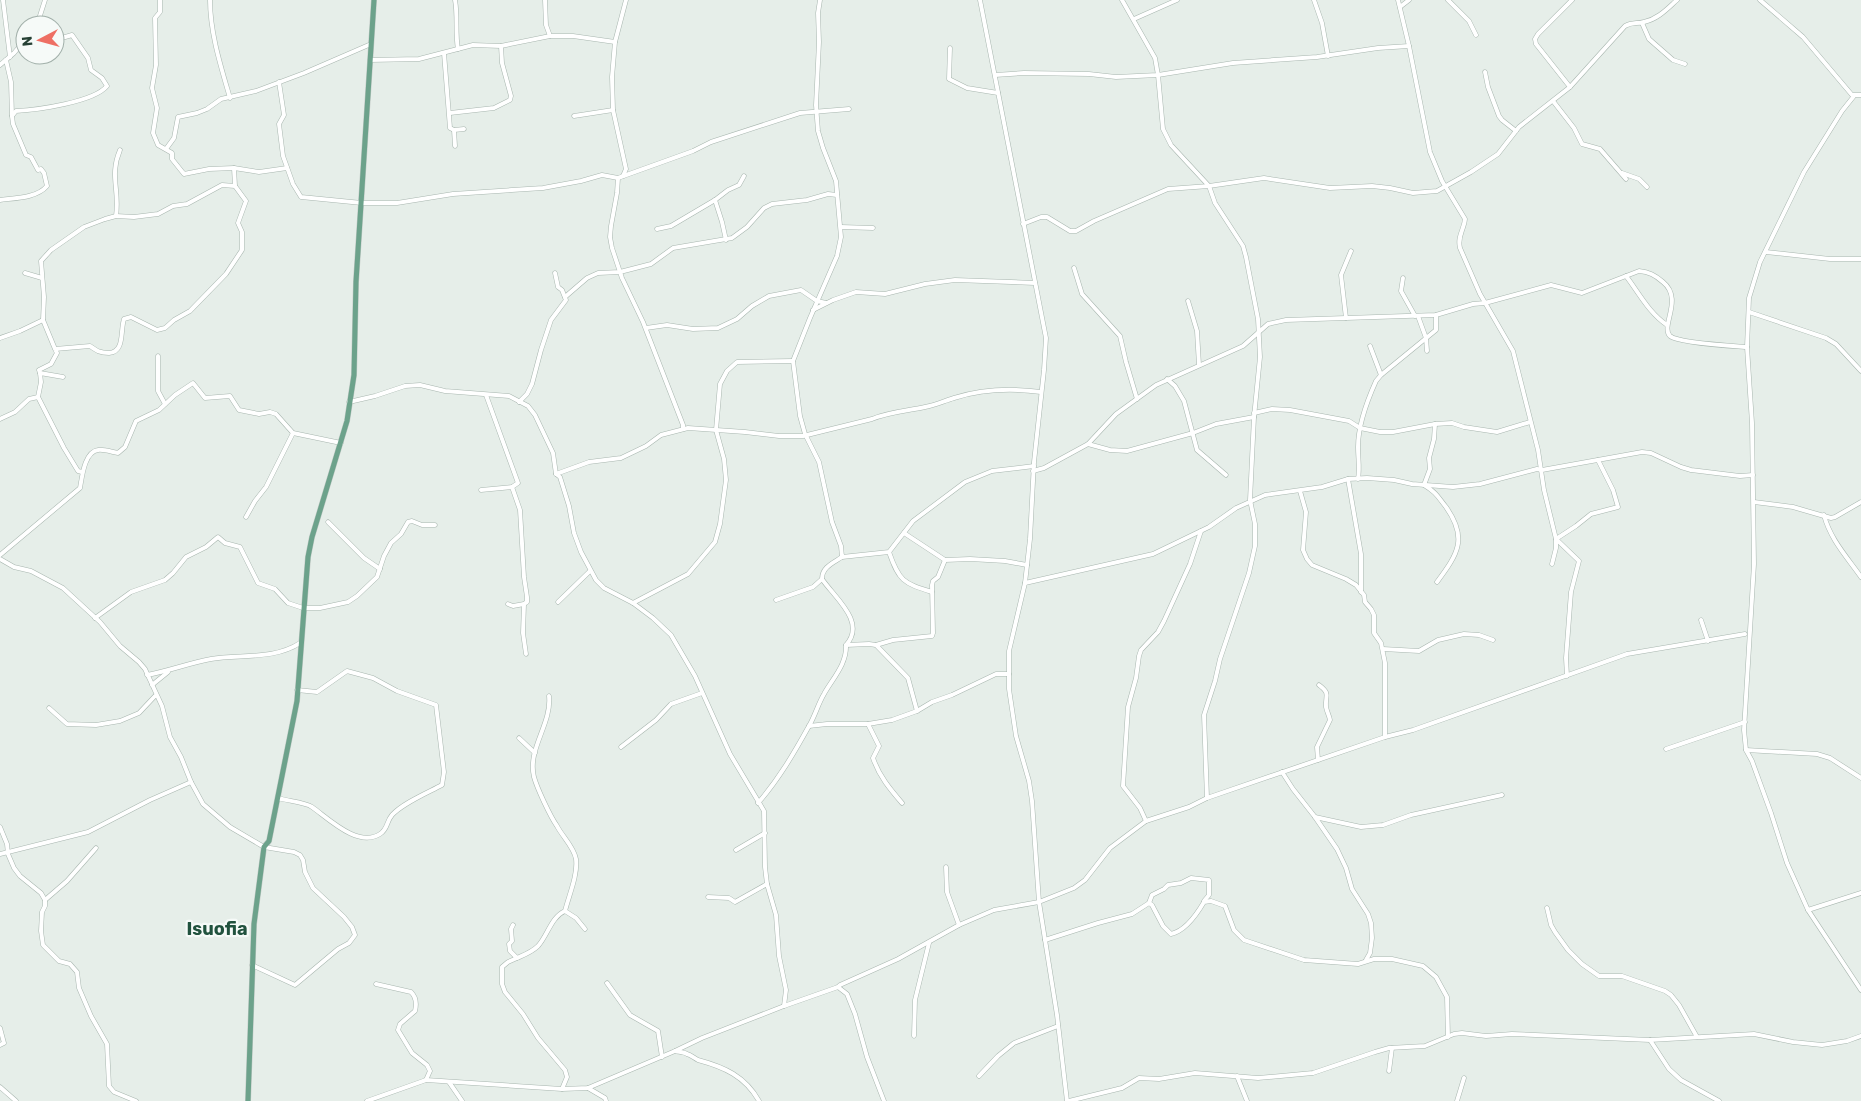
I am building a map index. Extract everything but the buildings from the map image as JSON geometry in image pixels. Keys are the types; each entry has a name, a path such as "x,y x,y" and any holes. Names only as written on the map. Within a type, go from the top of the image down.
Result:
{"main road":[{"path":"248,1101 252,965 256,905 264,847 270,841 293,726 308,557 312,537 348,421 354,375 356,282 374,0"}],"street":[{"path":"0,200 34,195 44,190 47,186 44,173 41,169 38,170 31,158 26,155 13,124 3,0"},
{"path":"40,15 45,0"},
{"path":"160,0 160,12 155,18 156,65 152,88 157,108 153,133 158,145 172,153 172,159 184,174 210,169 234,168 259,172 287,168"},
{"path":"210,0 210,13 215,40 230,98"},
{"path":"455,0 457,8 455,34 458,49"},
{"path":"545,0 546,25 550,36"},
{"path":"626,0 615,42 612,77 613,110 626,169 632,174"},
{"path":"820,0 818,13 819,51 816,110 818,131 834,174 841,227 840,248 793,361 800,416 805,434 819,462 832,522 842,546 842,557"},
{"path":"980,0 1046,338 1027,565 1025,582 1009,651 1009,674 1011,713 1029,781 1032,801 1039,902 1068,1101 1122,1088 1139,1078 1159,1080 1195,1073 1258,1078 1313,1073 1375,1052 1392,1048 1425,1046 1462,1033 1486,1036 1512,1034 1650,1040 1754,1034 1793,1042 1822,1045 1848,1041 1861,1036"},
{"path":"1122,0 1153,52 1158,75 1163,128 1171,145 1209,186 1215,203 1237,235 1246,257 1258,319 1260,357 1254,415 1250,500 1255,524 1255,546 1249,573 1220,659 1215,682 1204,715 1207,798"},
{"path":"1134,19 1177,0"},
{"path":"1314,0 1322,23 1328,56"},
{"path":"1398,0 1430,152 1445,186 1465,219 1458,242 1469,271 1485,303 1513,351 1542,470 1544,490 1556,539 1552,564"},
{"path":"1400,7 1409,0"},
{"path":"1448,0 1469,21 1476,35"},
{"path":"1570,87 1536,44 1535,39 1572,0"},
{"path":"1023,224 1040,216 1070,231 1076,231 1094,221 1168,189 1209,186 1264,178 1330,188 1372,186 1413,193 1437,191 1486,163 1506,145 1519,126 1570,87 1618,32 1631,23 1642,23 1656,17 1677,0"},
{"path":"1760,0 1803,38 1820,60 1854,96"},
{"path":"1642,23 1649,39 1673,60 1685,64"},
{"path":"12,116 16,111 34,110 81,100 100,93 107,86 102,78 91,70 88,58 72,35 65,37"},
{"path":"370,60 419,59 473,46 501,46 550,36 573,36 615,42"},
{"path":"166,149 174,138 178,117 207,109 221,100 256,91 371,44"},
{"path":"450,113 494,108 510,100 502,63 501,46"},
{"path":"995,75 1024,73 1089,74 1116,77 1158,75 1233,63 1328,56 1378,48 1409,46"},
{"path":"950,48 949,79 974,90 998,93"},
{"path":"0,65 15,51"},
{"path":"444,53 450,128 454,130 455,146"},
{"path":"1486,72 1488,88 1499,116 1516,131"},
{"path":"278,82 284,115 280,124 283,156 301,197 362,203 397,203 452,194 543,188 581,182 602,175 620,177 744,130 800,112 849,109"},
{"path":"1861,95 1854,96 1842,111 1813,156 1760,262 1749,298 1746,347 1751,391 1754,564 1748,642 1745,722 1746,750 1752,761 1787,863 1808,910 1861,990"},
{"path":"1553,101 1574,128 1582,144 1600,149 1626,179"},
{"path":"574,116 613,110"},
{"path":"454,130 464,129"},
{"path":"116,216 118,205 114,168 120,150"},
{"path":"55,350 90,346 97,352 113,352 118,350 121,345 124,319 131,317 157,330 165,328 197,305 226,274 242,250 242,232 238,223 246,202 235,186 234,168"},
{"path":"626,169 620,177 610,237 629,296 646,328 683,427"},
{"path":"1620,172 1639,179 1647,187"},
{"path":"658,229 671,226 715,200 728,190 739,185 744,176"},
{"path":"82,472 78,471 64,448 38,397 41,382 40,370 53,361 57,353 43,320 44,297 40,261 51,250 84,228 116,216 134,217 158,214 173,206 186,204 222,185 235,186"},
{"path":"565,297 587,278 598,273 620,272 650,264 673,248 684,248 698,242 726,240 747,227 760,211 772,204 806,200 828,194 837,195"},
{"path":"715,200 726,240"},
{"path":"841,227 873,228"},
{"path":"1346,318 1341,275 1351,251"},
{"path":"1766,252 1830,259 1861,259"},
{"path":"1074,268 1082,294 1120,336 1137,399"},
{"path":"1034,471 1044,468 1088,444 1116,414 1156,385 1243,346 1268,324 1286,320 1436,315 1551,285 1582,293 1639,271 1657,276 1666,284 1670,292 1672,306 1667,325 1668,332 1674,338 1746,347"},
{"path":"519,402 527,394 532,384 551,320 566,300 562,290 558,287 555,272"},
{"path":"25,273 42,278"},
{"path":"1626,276 1657,318 1667,325"},
{"path":"1403,278 1402,291 1426,338 1427,351"},
{"path":"813,310 856,292 885,294 925,284 955,280 1035,283"},
{"path":"646,328 667,324 693,329 718,328 737,319 752,306 768,296 801,290 817,301 827,303"},
{"path":"1188,301 1196,331 1198,365"},
{"path":"1749,312 1826,338 1836,344 1861,371"},
{"path":"1358,479 1360,469 1358,449 1360,428 1372,391 1381,375 1436,330 1436,315"},
{"path":"0,338 43,320"},
{"path":"1370,346 1381,375"},
{"path":"158,356 158,391 165,404"},
{"path":"634,603 688,574 715,542 720,524 726,480 724,459 716,430 720,384 727,371 737,362 793,361"},
{"path":"40,373 62,377"},
{"path":"1167,379 1175,386 1184,401 1197,450 1226,475"},
{"path":"252,965 295,985 338,949 349,943 355,935 352,927 344,917 313,888 305,872 300,855 294,852 264,847 230,827 203,804 170,737 162,706 155,696 152,685 139,662 120,646 95,618 63,588 31,571 14,567 0,557 80,488 82,472 92,452 98,450 118,453 125,447 136,421 159,410 175,395 193,383 205,398 230,396 239,410 259,414 270,412 276,414 293,433 341,442"},
{"path":"349,402 405,386 420,385 445,391 509,396 528,406 535,415 553,453 556,474 560,477 569,506 574,533 590,571 604,588 634,603 671,635 702,693 730,754 764,811 767,884 776,915 779,956 786,990 784,1006"},
{"path":"556,474 589,462 621,458 646,446 661,434 683,427 779,436 803,436 872,419 883,414 925,408 975,392 1023,390 1041,392"},
{"path":"481,490 512,487 518,483 486,395"},
{"path":"0,419 38,397"},
{"path":"1088,444 1119,452 1193,433 1216,424 1272,409 1290,410 1349,421 1360,428 1380,432 1394,432 1435,424 1452,423 1492,432 1530,422"},
{"path":"1424,485 1430,469 1429,458 1435,424"},
{"path":"246,517 266,487 293,433"},
{"path":"1025,582 1153,554 1209,527 1250,500 1265,495 1328,486 1348,479 1379,479 1453,487 1513,476 1537,469 1542,470 1642,452 1652,453 1691,470 1740,476 1753,475"},
{"path":"1556,539 1591,514 1618,507 1613,490 1598,460"},
{"path":"758,803 787,766 803,733 809,726 824,693 840,670 846,653 846,645 851,640 850,616 822,579 822,573 826,568 842,557 889,552 913,521 965,482 992,472 1034,466"},
{"path":"1348,479 1358,533 1361,592"},
{"path":"1424,485 1436,492 1457,526 1458,548 1450,565 1438,582"},
{"path":"512,487 520,510 527,597 527,602 524,604 523,633 526,654"},
{"path":"1300,491 1306,512 1303,550 1307,560 1312,565 1356,585 1364,595 1365,602 1374,615 1374,633 1381,643 1385,663 1385,738"},
{"path":"1754,502 1793,507 1835,517 1861,502"},
{"path":"1824,515 1827,526 1837,544 1861,577"},
{"path":"95,618 131,592 166,580 186,557 206,548 218,537 224,542 240,547 258,583 275,589 288,603 303,608 320,608 348,602 358,596 377,578 391,542 401,534 408,522 412,520 422,525 435,526"},
{"path":"328,522 364,558 380,569"},
{"path":"1146,821 1140,808 1126,791 1122,781 1128,707 1141,650 1158,632 1164,621 1190,564 1201,530"},
{"path":"904,534 945,560 1005,561 1027,565"},
{"path":"1556,539 1579,561 1571,592 1566,658 1567,676"},
{"path":"889,552 896,571 908,584 932,592"},
{"path":"846,645 876,645 893,640 932,636 934,633 933,581 938,577 945,560"},
{"path":"558,602 590,571"},
{"path":"776,600 813,587 822,579"},
{"path":"1356,585 1362,584"},
{"path":"508,604 513,606 524,604"},
{"path":"1701,620 1708,641"},
{"path":"367,1101 426,1080 562,1089 588,1088 702,1038 838,987 994,910 1039,902 1074,888 1085,880 1110,848 1146,821 1282,772 1413,730 1628,654 1745,634 1750,626"},
{"path":"1383,649 1419,651 1438,640 1464,634 1478,635 1493,640"},
{"path":"1745,634 1748,642"},
{"path":"147,675 233,655 269,655 293,648 300,643"},
{"path":"876,645 908,678 917,712"},
{"path":"152,685 170,671"},
{"path":"278,798 306,804 331,823 368,838 379,835 386,830 388,821 397,811 442,785 444,772 436,705 397,691 372,678 347,671 317,692 297,690"},
{"path":"809,726 868,724 892,720 917,712 932,702 952,695 996,674 1009,674"},
{"path":"1318,760 1317,746 1330,720 1326,709 1328,696 1319,685"},
{"path":"621,747 656,720 671,704 702,693"},
{"path":"49,708 67,724 96,725 120,721 139,713 155,696"},
{"path":"549,696 548,711 534,753 534,777 556,825 575,857 576,866 565,911 559,914 540,944 502,967 502,984 505,992 523,1014 538,1038 565,1070 567,1077 562,1089"},
{"path":"1666,749 1745,722"},
{"path":"868,724 879,746 873,758 876,766 884,781 902,803"},
{"path":"519,738 534,753"},
{"path":"1746,750 1817,754 1830,758 1861,778"},
{"path":"1282,772 1340,854 1352,889 1368,914 1372,930 1368,958 1364,962"},
{"path":"0,854 8,854 88,832 150,800 191,782"},
{"path":"1315,817 1361,827 1383,825 1411,815 1502,795"},
{"path":"0,827 14,868 20,876 41,893 45,900 41,931 43,944 59,961 70,964 77,972 79,988 91,1016 107,1044 109,1086 114,1092 136,1101"},
{"path":"736,850 765,833"},
{"path":"45,900 67,881 96,848"},
{"path":"946,867 947,892 959,926"},
{"path":"1191,878 1209,880 1209,895 1192,918 1174,934 1168,932 1151,902 1152,895 1164,890 1168,885 1181,883 1191,878"},
{"path":"708,897 729,898 735,902 767,884"},
{"path":"1808,910 1861,893"},
{"path":"1204,902 1211,901 1224,906 1238,936 1251,943 1304,960 1358,964 1374,959"},
{"path":"1045,940 1132,914 1151,902"},
{"path":"1547,908 1551,925 1555,932 1568,950 1582,964 1599,976 1622,976 1665,991 1679,1005 1697,1037"},
{"path":"565,911 576,918 585,929"},
{"path":"513,925 511,929 512,941 509,944 509,948 517,958"},
{"path":"914,1036 915,1000 929,943"},
{"path":"1368,958 1392,959 1414,963 1423,966 1436,978 1447,997 1448,1037"},
{"path":"607,983 630,1014 658,1031 662,1057"},
{"path":"376,984 411,992 414,995 416,1001 415,1011 400,1024 398,1030 412,1053 427,1065 430,1071 426,1080"},
{"path":"838,987 847,994 855,1014 867,1057 884,1101"},
{"path":"979,1076 998,1056 1014,1044 1058,1026"},
{"path":"0,1028 4,1043 0,1045"},
{"path":"1650,1040 1669,1069 1681,1080 1719,1101"},
{"path":"1389,1071 1392,1048"},
{"path":"675,1051 688,1054 697,1060 728,1070 745,1082 759,1101"},
{"path":"1237,1076 1247,1101"},
{"path":"1457,1101 1464,1078"},
{"path":"449,1082 462,1101"},
{"path":"0,1087 16,1101"},
{"path":"588,1088 606,1101"}],"district":[{"name":"Isuofia","path":"217,929"}]}
